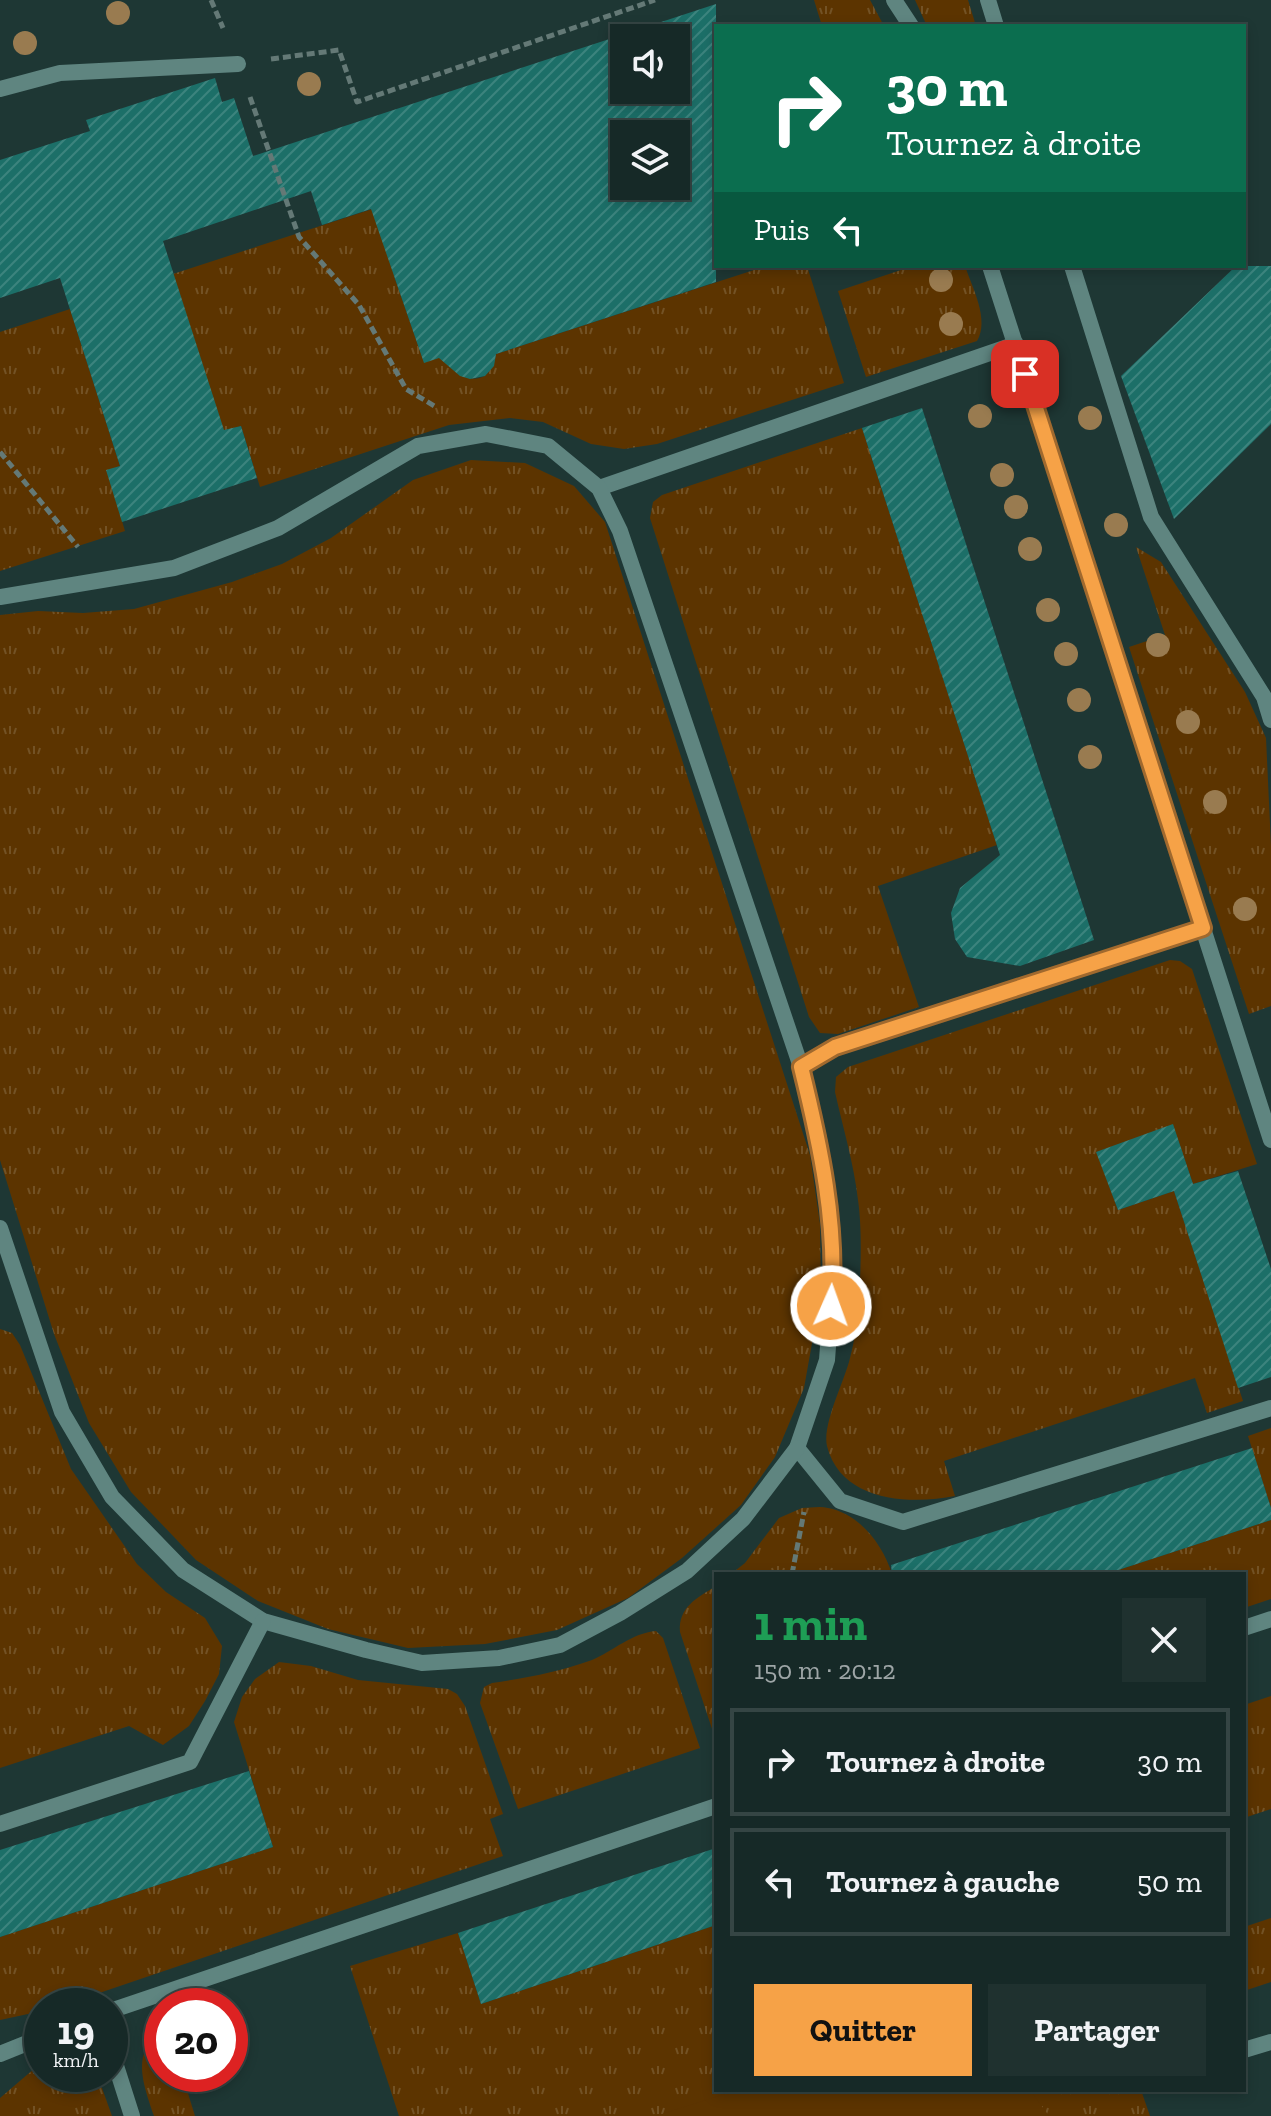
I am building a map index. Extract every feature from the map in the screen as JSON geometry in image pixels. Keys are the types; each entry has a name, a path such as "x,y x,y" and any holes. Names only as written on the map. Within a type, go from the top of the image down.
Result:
{"lane":[{"path":"894,0 910,24"},
{"path":"988,0 995,24"},
{"path":"0,89 60,73 238,64"},
{"path":"991,268 1271,1140"},
{"path":"1073,268 1151,517 1264,697 1271,720"},
{"path":"599,488 1016,344"},
{"path":"0,597 174,568 278,528 418,446 486,434 548,446 599,488 620,531 801,1067 819,1139 828,1204 833,1278 827,1360 797,1448 743,1519 687,1571 620,1613 560,1645 499,1658 422,1663 263,1621 183,1570 112,1497 62,1412 0,1228"},
{"path":"801,1067 835,1047 1203,928"},
{"path":"797,1448 840,1501 903,1522 1271,1408"},
{"path":"1246,1627 1271,1619"},
{"path":"0,1824 190,1762 263,1621"},
{"path":"128,2005 714,1807"},
{"path":"1246,2049 1271,2042"},
{"path":"0,2054 24,2044"},
{"path":"124,2092 132,2116"}],"path":[{"path":"486,434 406,389 359,305 299,237 238,64 339,50 357,102 655,0"},
{"path":"0,452 104,579"},
{"path":"792,1572 813,1464"}],"green space":[{"path":"814,0 870,0 883,24 821,24"},
{"path":"915,0 968,0 975,24 926,24"},
{"path":"714,98 690,121 645,120"},
{"path":"610,132 610,191 394,276 424,362 444,356 465,377 481,378 493,366 496,354 760,268 808,268 844,383 657,444 624,449 591,444 543,422 510,418 449,425 260,487 241,426 224,432 173,274"},
{"path":"966,268 981,314 981,333 977,341 866,377 838,291 901,270"},
{"path":"70,309 120,466 107,471 125,531 0,571 0,332"},
{"path":"862,428 997,845 878,886 919,1007 838,1034 820,1033 809,1017 650,518 653,502 662,495"},
{"path":"471,460 525,463 574,486 605,522 810,1155 820,1224 821,1293 804,1388 775,1457 741,1505 682,1558 628,1598 557,1630 485,1644 408,1648 328,1629 258,1601 196,1560 131,1492 89,1423 54,1334 0,1160 0,615 134,609 232,582 282,564 331,538 413,480"},
{"path":"1136,547 1161,562 1245,692 1266,738 1271,846 1271,1006 1249,1014 1129,647 1165,635"},
{"path":"1170,960 1180,961 1192,969 1257,1164 1193,1184 1173,1125 1097,1152 1118,1210 1174,1191 1243,1401 1207,1413 1195,1378 944,1461 955,1496 898,1499 862,1489 847,1479 835,1465 826,1437 853,1343 861,1261 858,1200 835,1092 836,1077 848,1067"},
{"path":"0,1329 12,1333 20,1345 71,1469 137,1564 166,1592 205,1618 222,1646 219,1674 205,1701 189,1726 163,1745 129,1726 0,1768"},
{"path":"1271,1428 1271,1508 1248,1436"},
{"path":"802,1508 840,1511 869,1532 883,1552 891,1572 734,1572 745,1563 779,1518"},
{"path":"1271,1520 1271,1599 1246,1607 1246,1572 1112,1572"},
{"path":"714,1587 714,1735 680,1632 682,1616 696,1599"},
{"path":"656,1631 663,1638 700,1748 518,1809 480,1703 484,1687 580,1664 639,1635"},
{"path":"279,1662 311,1666 358,1680 448,1689 457,1694 465,1706 503,1814 490,1819 503,1856 114,1988 24,1988 24,2015 0,2020 0,1937 273,1847 234,1722 242,1697 255,1679"},
{"path":"1271,1696 1271,1809 1246,1817 1246,1704"},
{"path":"1271,1918 1271,1982 1246,1990 1246,1926"},
{"path":"714,1926 714,2092 1142,2092 1150,2116 399,2116 350,1966 458,1933 481,2004"},
{"path":"24,2077 24,2092 103,2092 112,2116 0,2116 0,2098"},
{"path":"147,2092 188,2092 195,2116 154,2116"},
{"path":"731,2092 1031,2092 1049,2116 656,2116"}],"building":[{"path":"716,4 716,282 496,354 494,366 485,376 470,379 460,376 439,358 424,363 371,209 322,225 311,191 163,241 224,430 241,426 257,478 122,522 106,470 120,466 60,278 0,298 0,160 90,131 86,120 215,78 222,102 234,98 253,156 610,39 610,104 690,104 690,24 655,24"},
{"path":"1271,266 1271,424 1174,519 1121,376 1234,268"},
{"path":"922,408 1094,940 1020,966 967,957 955,939 951,913 960,888 1000,855 862,428"},
{"path":"1173,1124 1193,1184 1238,1171 1271,1269 1271,1377 1238,1388 1174,1191 1118,1210 1096,1152"},
{"path":"1252,1448 1271,1508 1271,1520 1112,1572 892,1572 891,1565"},
{"path":"249,1771 273,1847 0,1937 0,1850"},
{"path":"714,1849 714,1926 481,2004 458,1933"}],"route":[{"path":"831,1306 833,1278 828,1204 819,1139 801,1067 835,1047 1203,928 1025,374"}]}
